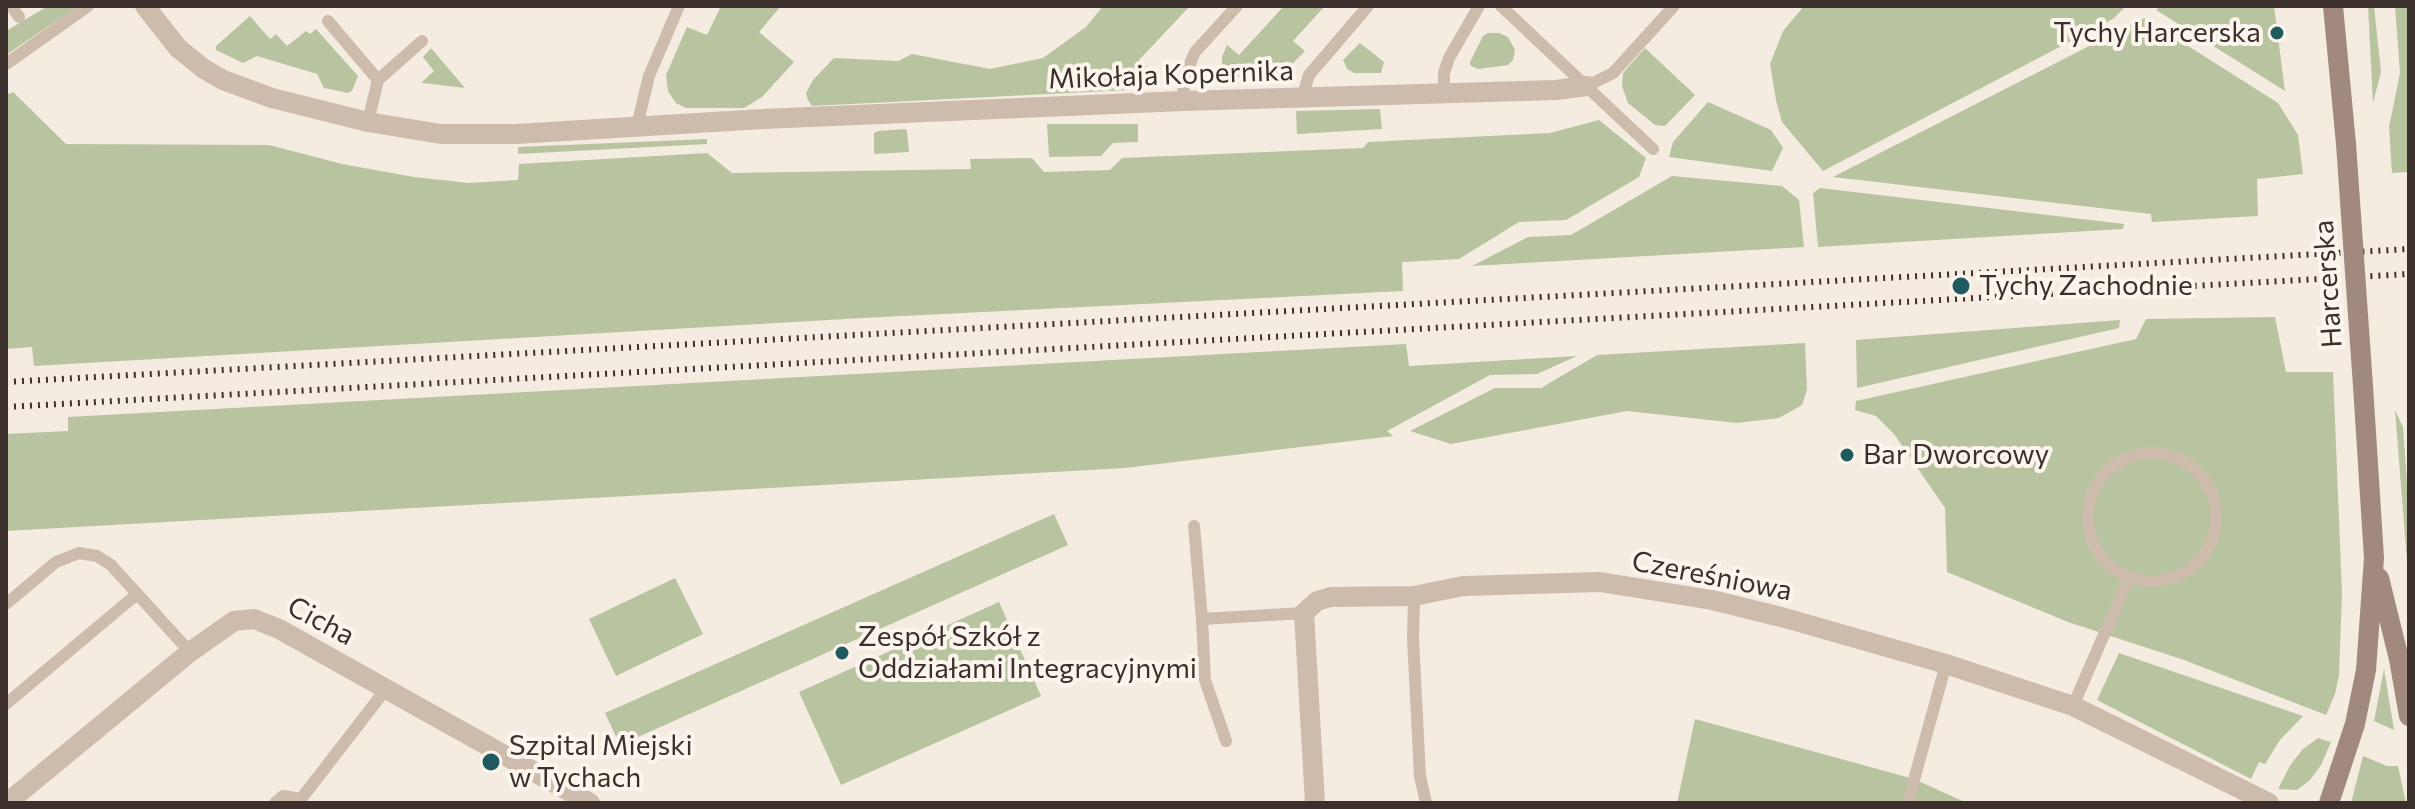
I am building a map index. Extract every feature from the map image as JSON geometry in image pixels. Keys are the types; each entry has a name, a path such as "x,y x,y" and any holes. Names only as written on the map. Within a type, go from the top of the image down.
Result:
{"street":[{"name":"Mikołaja Kopernika","path":"145,6 178,48 223,80 272,98 368,122 441,134 1183,101 1556,90 1587,86"},
{"name":"Harcerska","path":"2329,803 2355,724 2366,670 2374,558 2346,144 2333,6"},
{"name":"Harcerska","path":"2374,558 2399,659 2409,716"},
{"name":"Czereśniowa","path":"1304,613 1317,601 1331,597 1414,596 1463,586 1600,582 1712,600 1946,664 2073,706 2269,803"},
{"path":"1304,613 1315,803"},
{"name":"Cicha","path":"7,803 190,652 234,621 254,619 279,629 590,803"}],"lane":[{"path":"11,6 19,17"},
{"path":"6,64 88,6"},
{"path":"637,126 649,76 679,6"},
{"path":"1183,101 1184,78 1195,52 1237,6"},
{"path":"1302,98 1309,75 1368,6"},
{"path":"1444,93 1444,73 1449,58 1479,6"},
{"path":"1501,6 1653,149"},
{"name":"Mikołaja Kopernika","path":"1587,86 1613,73 1674,6"},
{"path":"328,21 378,80"},
{"path":"368,122 378,80 422,41"},
{"path":"2156,453 2188,464 2209,488 2214,504 2216,520 2207,551 2184,573 2168,580 2129,577 2105,561 2089,531 2087,514 2098,482 2109,469 2139,454 2156,453"},
{"path":"1194,526 1205,680 1226,741"},
{"path":"6,604 56,562 79,553 97,556 111,565 190,652"},
{"path":"2073,706 2129,577"},
{"path":"6,704 137,594"},
{"path":"1414,596 1413,639 1420,776 1426,803"},
{"path":"1202,619 1304,613"},
{"path":"1912,803 1909,798 1946,664"},
{"path":"275,803 283,796 301,799 386,689"}],"green space":[{"path":"48,6 78,6 6,55 6,31"},
{"path":"721,6 781,6 759,32 794,62 762,97 744,108 686,108 676,103 668,91 666,75 687,27 707,35"},
{"path":"1103,6 1190,6 1139,60 1150,70 1139,79 1128,79 1127,90 812,106 808,100 806,93 813,80 834,58 898,61 912,54 990,69 1043,58 1086,27"},
{"path":"1284,6 1325,6 1293,41 1305,51 1285,71 1276,75 1241,79 1231,75 1222,65 1227,45 1239,55"},
{"path":"1804,6 2126,6 2113,19 1823,171 1782,122 1770,64 1783,31"},
{"path":"2160,6 2274,6 2285,91 2156,10"},
{"path":"2368,6 2374,6 2381,72 2373,103"},
{"path":"2395,6 2409,6 2409,172 2392,173 2389,127 2400,73"},
{"path":"250,16 270,39 276,34 287,46 306,31 310,34 316,29 358,76 352,91 348,93 324,88 317,74 257,56 243,63 216,50 216,46"},
{"path":"2144,18 2278,103 2298,135 2303,174 2257,179 2258,216 2152,222 2151,214 1833,177"},
{"path":"1488,33 1508,37 1515,50 1513,60 1508,65 1478,69 1471,66 1470,62 1483,36"},
{"path":"1360,43 1384,62 1381,73 1354,73 1347,69 1343,60"},
{"path":"431,48 465,88 422,82 434,71 423,57"},
{"path":"1645,48 1695,95 1665,126 1655,125 1628,103 1622,86 1623,73"},
{"path":"6,90 9,94 13,92 66,144 269,145 342,164 469,183 518,180 519,164 707,153 732,173 971,169 970,159 1032,158 1044,172 1110,170 1122,158 1363,148 1368,142 1550,133 1599,120 1646,158 1639,177 1566,220 1519,222 1459,259 1402,262 1403,291 863,318 34,366 32,347 6,349"},
{"path":"1708,102 1771,130 1783,148 1772,171 1669,157 1673,142"},
{"path":"1380,109 1382,129 1297,134 1296,111"},
{"path":"1047,124 1138,124 1138,142 1113,143 1101,156 1049,157"},
{"path":"905,129 909,152 874,154 874,133"},
{"path":"707,139 707,144 518,154 518,147"},
{"path":"1672,176 1782,186 1799,200 1804,247 1472,266 1528,237 1571,235"},
{"path":"1820,188 2124,224 2123,229 1818,247 1813,193"},
{"path":"2275,317 2286,372 2333,372 2342,593 2339,675 2326,715 2184,660 2068,622 1947,572 1945,508 1894,434 1876,416 1855,410 1856,401 2136,339 2146,319"},
{"path":"2120,320 2119,328 1857,388 1856,340"},
{"path":"1805,343 1807,390 1802,405 1779,418 1737,423 1627,411 1451,444 1410,431 1495,388 1541,388 1597,355"},
{"path":"1406,344 1409,366 1577,356 1537,374 1490,375 1387,431 1393,436 1125,468 6,531 6,434 68,431 68,417"},
{"path":"2395,410 2403,427 2409,510 2409,587"},
{"path":"1054,514 1068,545 620,745 605,713"},
{"path":"675,578 703,634 616,676 589,619"},
{"path":"999,602 1041,696 841,785 799,692"},
{"path":"2119,653 2303,716 2280,740 2265,764 2259,762 2251,779 2097,700"},
{"path":"2384,669 2394,730 2374,721"},
{"path":"1695,719 1914,779 1967,803 1677,803"},
{"path":"2318,738 2331,742 2310,780 2297,790 2278,789 2291,764 2303,749"},
{"path":"2363,756 2387,766 2398,766 2406,803 2351,803"}],"railway":[{"path":"6,382 2409,249"},
{"path":"6,407 2409,274"}],"place":[{"name":"Tychy Harcerska","path":"2277,33"},
{"name":"Tychy Zachodnie","path":"1961,286"},
{"name":"Bar Dworcowy","path":"1847,455"},
{"name":"Zespół Szkół z Oddziałami Integracyjnymi","path":"842,653"},
{"name":"Szpital Miejski w Tychach","path":"491,762"}]}
